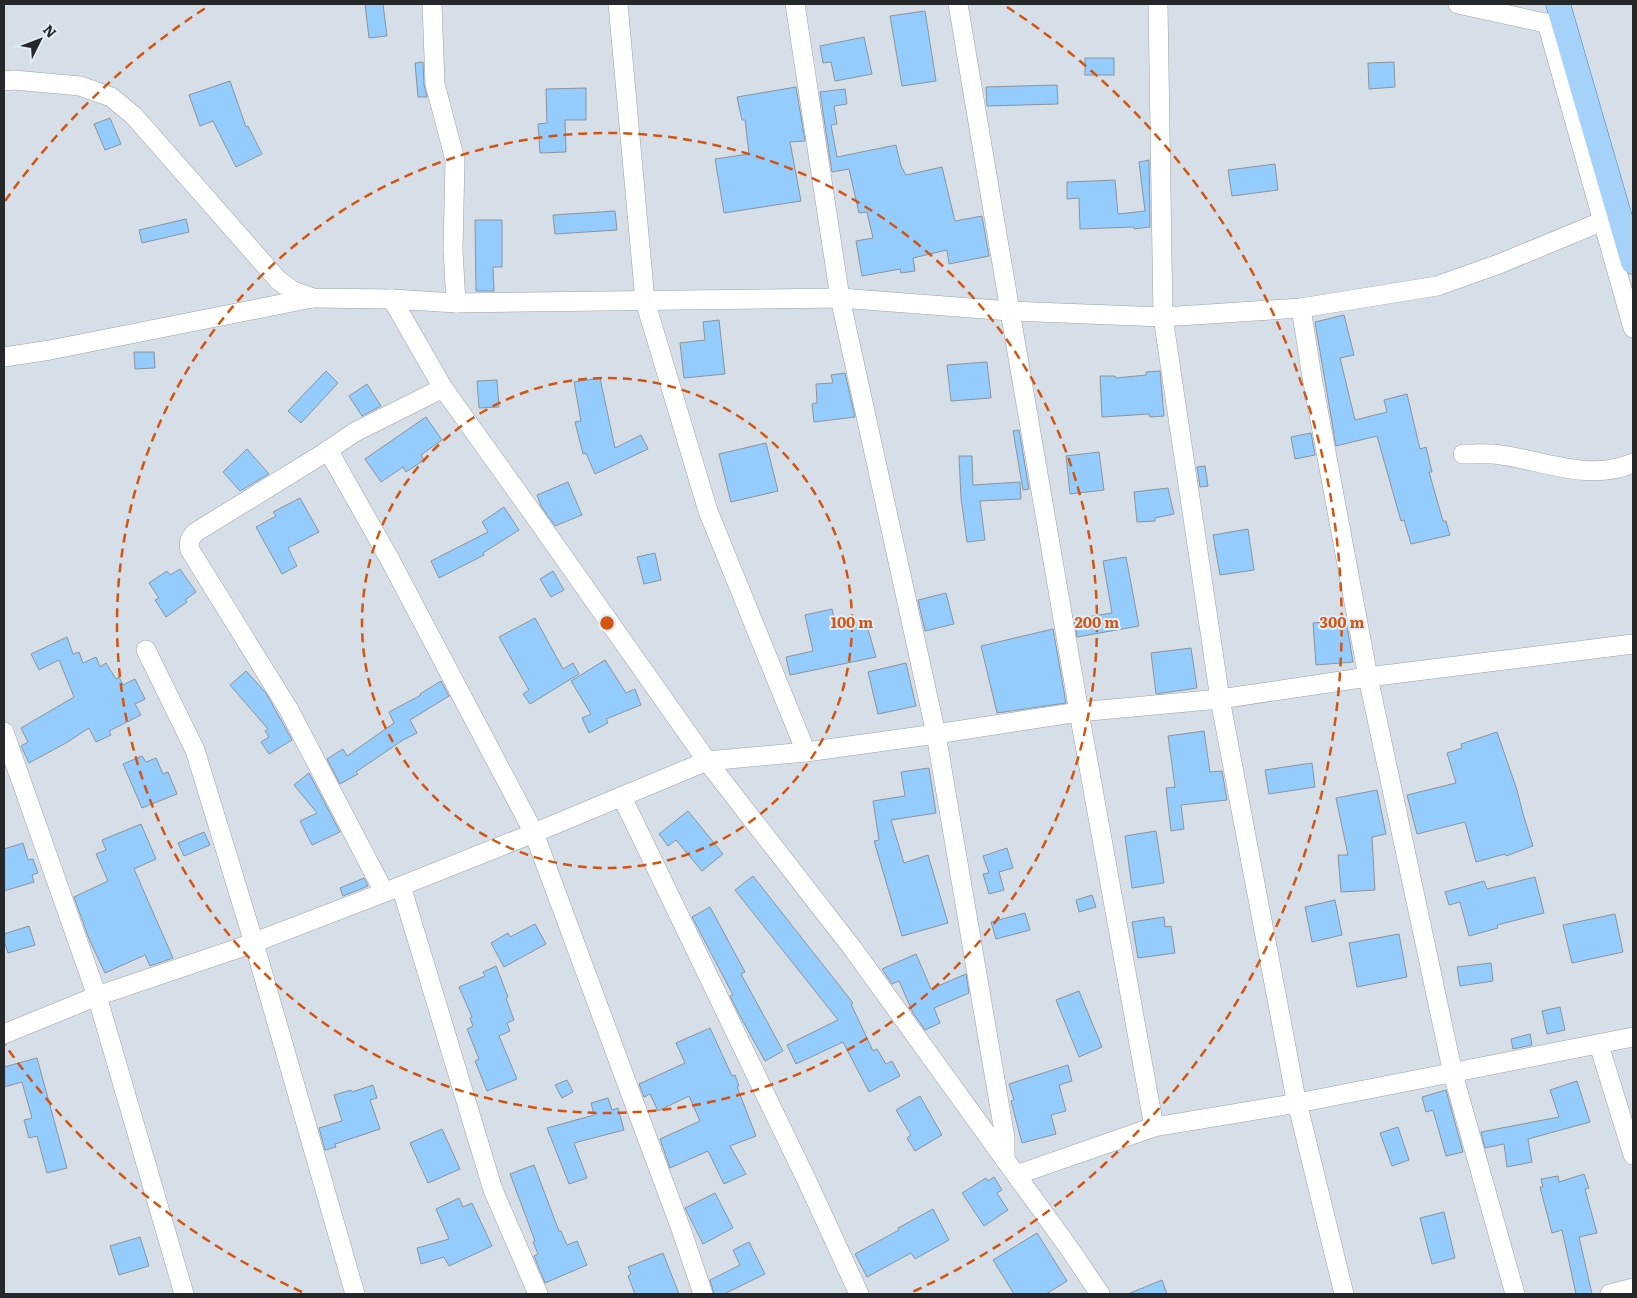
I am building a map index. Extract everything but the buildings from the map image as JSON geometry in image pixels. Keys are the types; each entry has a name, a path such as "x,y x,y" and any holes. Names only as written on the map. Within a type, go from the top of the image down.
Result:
{"main road":[{"path":"1557,18 1633,262"}],"street":[{"path":"432,4 435,84 455,160 453,250 456,303"},
{"path":"618,4 645,301 708,512 806,752"},
{"path":"795,4 840,298 936,734 1005,1138 1005,1160"},
{"path":"958,4 1079,712 1154,1128"},
{"path":"1158,4 1163,317 1220,699 1298,1103 1344,1294"},
{"path":"1458,4 1557,18 1603,221 1633,328"},
{"path":"4,81 14,80 80,86 111,97 134,116 278,280 293,291 313,298"},
{"path":"4,357 50,350 313,298 392,299 456,303 840,298 1010,311 1163,317 1301,308 1437,286 1498,264 1603,221"},
{"path":"392,299 443,388 707,761 853,949 1100,1294"},
{"path":"1301,308 1312,377 1368,677 1453,1074 1515,1294"},
{"path":"443,388 355,432 196,532 190,537 189,544 190,550 289,710 392,889 493,1190 538,1294"},
{"path":"328,450 389,558 534,833 681,1229 703,1294"},
{"path":"1463,454 1500,454 1582,471 1620,469 1633,463"},
{"path":"4,1034 97,996 254,943 534,833 707,761 806,752 1079,712 1220,699 1368,677 1633,644"},
{"path":"146,650 195,750 254,943 355,1294"},
{"path":"4,732 97,996 184,1294"},
{"path":"622,797 808,1183 859,1294"},
{"path":"1016,1175 1154,1128 1453,1074 1633,1037"},
{"path":"1599,1045 1633,1155"},
{"path":"1610,1294 1633,1288"}]}
